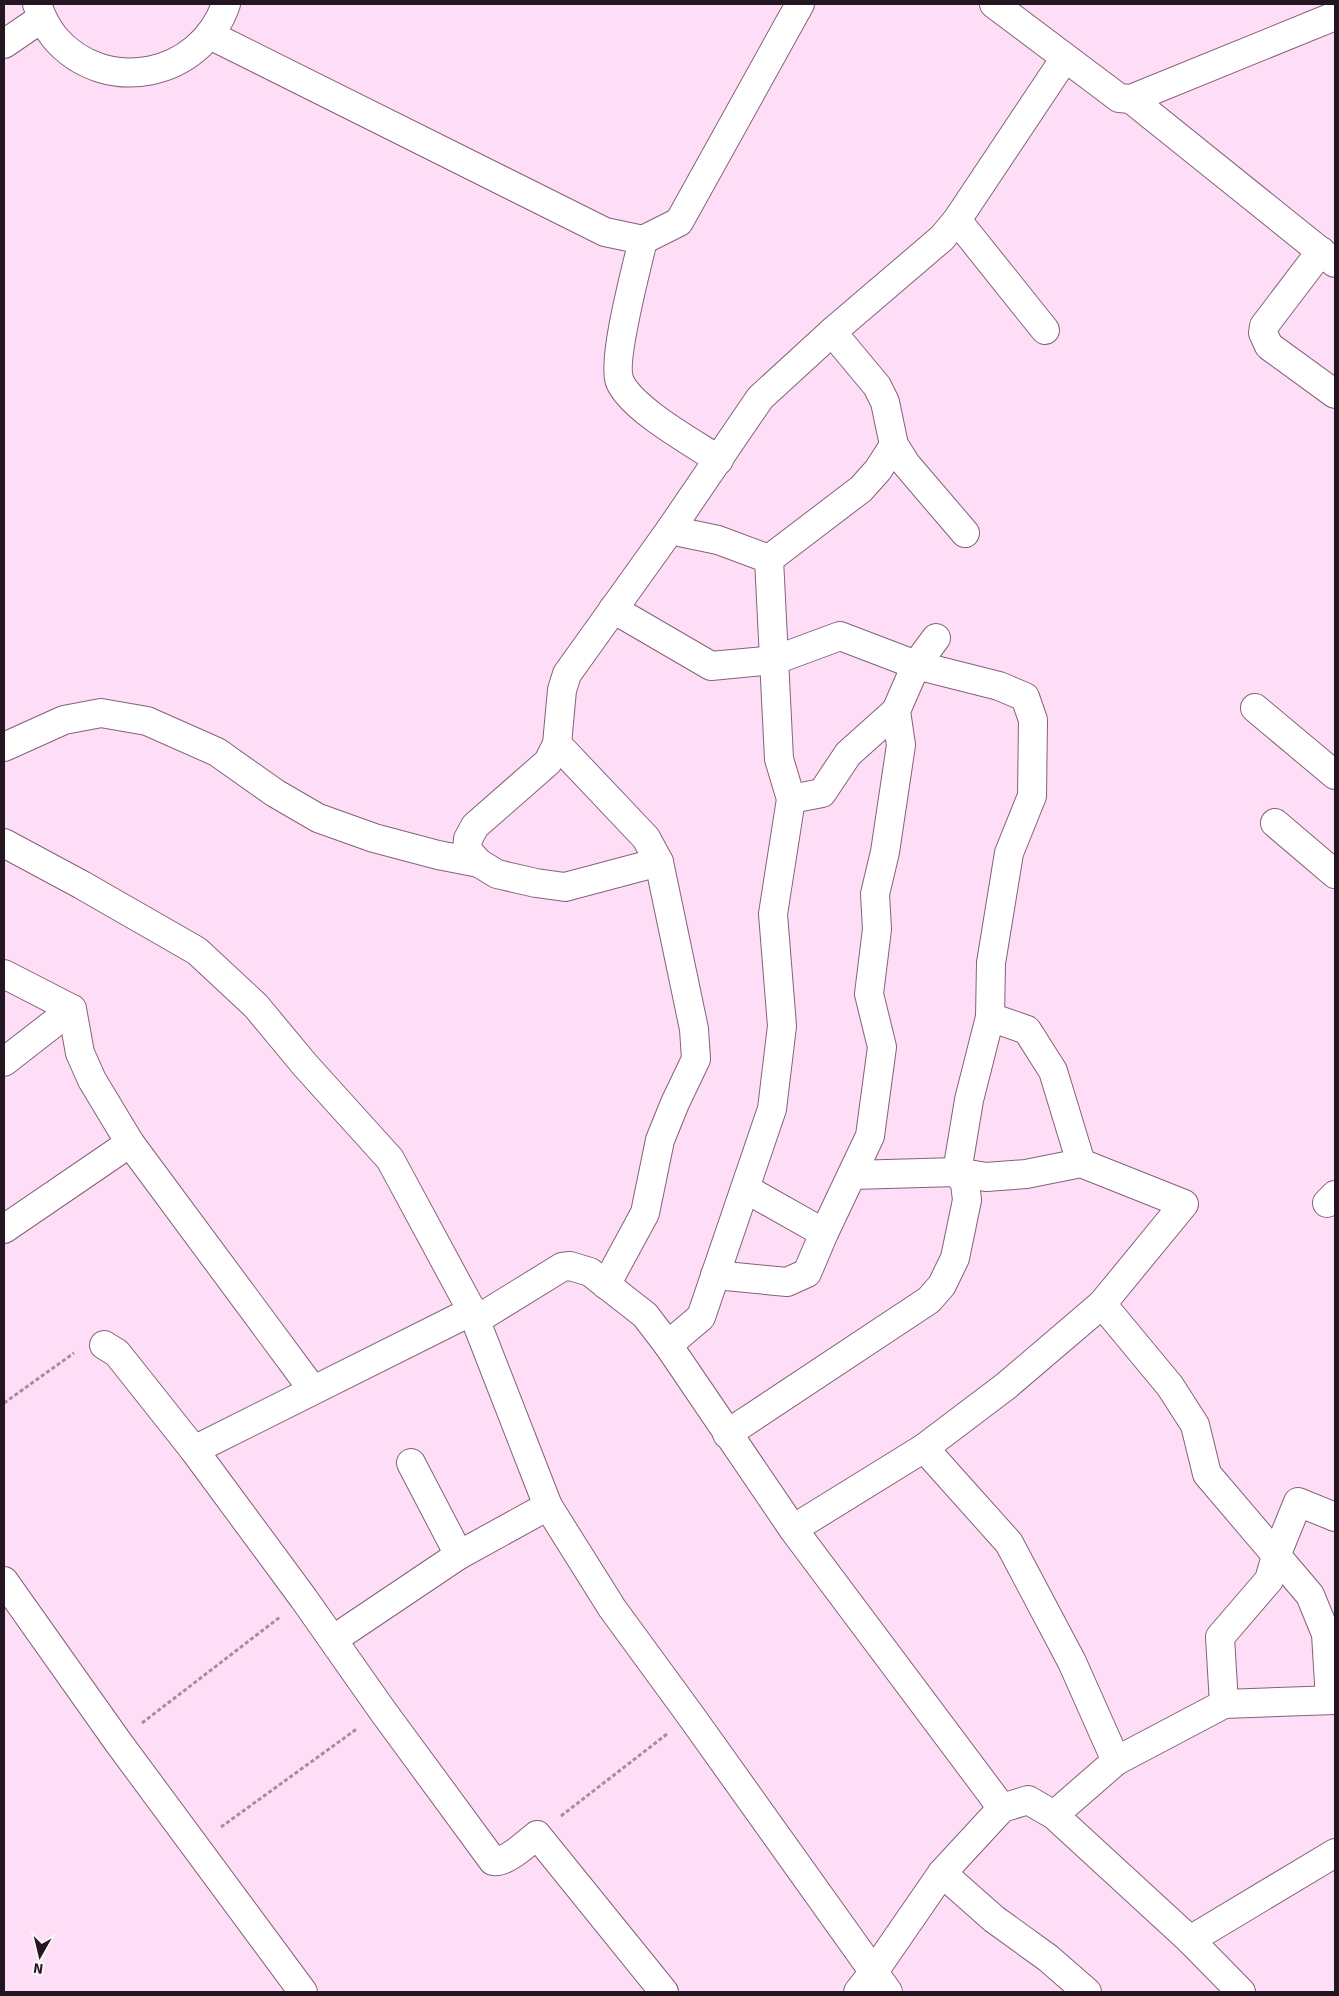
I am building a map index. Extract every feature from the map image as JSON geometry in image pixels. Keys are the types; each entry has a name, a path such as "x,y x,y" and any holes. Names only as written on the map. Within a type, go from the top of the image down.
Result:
{"street":[{"path":"4,44 40,11 55,37 71,53 90,65 112,71 135,73 156,70 177,62 195,50 210,35 222,16 226,4"},
{"path":"210,35 605,232 643,240 679,222 800,4"},
{"path":"994,4 1119,98 1131,99 1335,16"},
{"path":"659,862 565,887 497,874 479,863 467,850 468,839 475,826 548,762 557,744 562,690 567,674 719,460 760,398 832,332 942,238 957,220 1065,58"},
{"path":"1131,99 1328,257 1264,326 1263,333 1269,346 1335,394"},
{"path":"957,220 1045,330"},
{"path":"643,240 618,356 620,382 638,406 719,460"},
{"path":"832,332 877,386 885,402 894,444 906,464 965,533"},
{"path":"770,559 861,489 878,470 894,444"},
{"path":"670,530 718,540 770,559"},
{"path":"668,1345 701,1317 772,1109 782,1026 773,914 791,799 779,759 770,559"},
{"path":"613,610 710,666 775,660 840,636 916,665 999,686 1025,697 1033,720 1032,796 1009,853 990,963 990,1017 969,1100 957,1172 965,1183 967,1200 956,1258 942,1284 929,1300 727,1434"},
{"path":"791,799 822,793 848,754 896,711 916,665 936,638"},
{"path":"1255,708 1335,775"},
{"path":"716,1275 787,1282 807,1274 824,1233 870,1136 882,1047 869,994 877,930 875,894 885,852 901,745 896,711"},
{"path":"4,747 64,720 101,712 147,721 217,752 275,793 318,818 374,838 438,855 479,863"},
{"path":"557,744 646,838 659,862 694,1029 696,1059 660,1140 645,1213 606,1284"},
{"path":"1275,823 1335,874"},
{"path":"4,843 82,885 197,952 256,1006 305,1065 390,1159 474,1316 548,1506 612,1608 691,1716 873,1986 942,1873 1002,1808 1028,1800 1054,1815 1190,1940 1241,1992"},
{"path":"4,974 72,1010"},
{"path":"72,1010 80,1053 92,1080 130,1143 313,1390"},
{"path":"4,1062 72,1010"},
{"path":"990,1017 1027,1030 1053,1071 1081,1163"},
{"path":"4,1229 130,1143"},
{"path":"793,1530 924,1448 1006,1386 1102,1304 1184,1204 1081,1163 1026,1174 986,1177 957,1172 852,1175"},
{"path":"746,1189 824,1233"},
{"path":"194,1450 313,1390 474,1316 562,1267 570,1266 590,1272 645,1315 668,1345 793,1530 1002,1808"},
{"path":"1054,1815 1116,1761 1224,1704 1332,1700 1326,1634 1310,1595 1208,1474 1195,1425 1170,1386 1102,1304"},
{"path":"104,1345 117,1353 194,1450 334,1639 382,1710 493,1861 498,1862 505,1859 537,1835 664,1992"},
{"path":"924,1448 1009,1543 1072,1662 1116,1761"},
{"path":"411,1463 459,1555"},
{"path":"1224,1704 1220,1637 1269,1580 1276,1556 1298,1502 1335,1517"},
{"path":"334,1639 459,1555 548,1506"},
{"path":"4,1581 118,1742 303,1992"},
{"path":"1190,1940 1335,1853"},
{"path":"942,1873 990,1916 1048,1958 1087,1992"}],"path":[{"path":"4,1403 84,1346 92,1344 104,1345"},
{"path":"118,1742 304,1599"},
{"path":"196,1845 382,1710"},
{"path":"537,1835 691,1716"}]}
